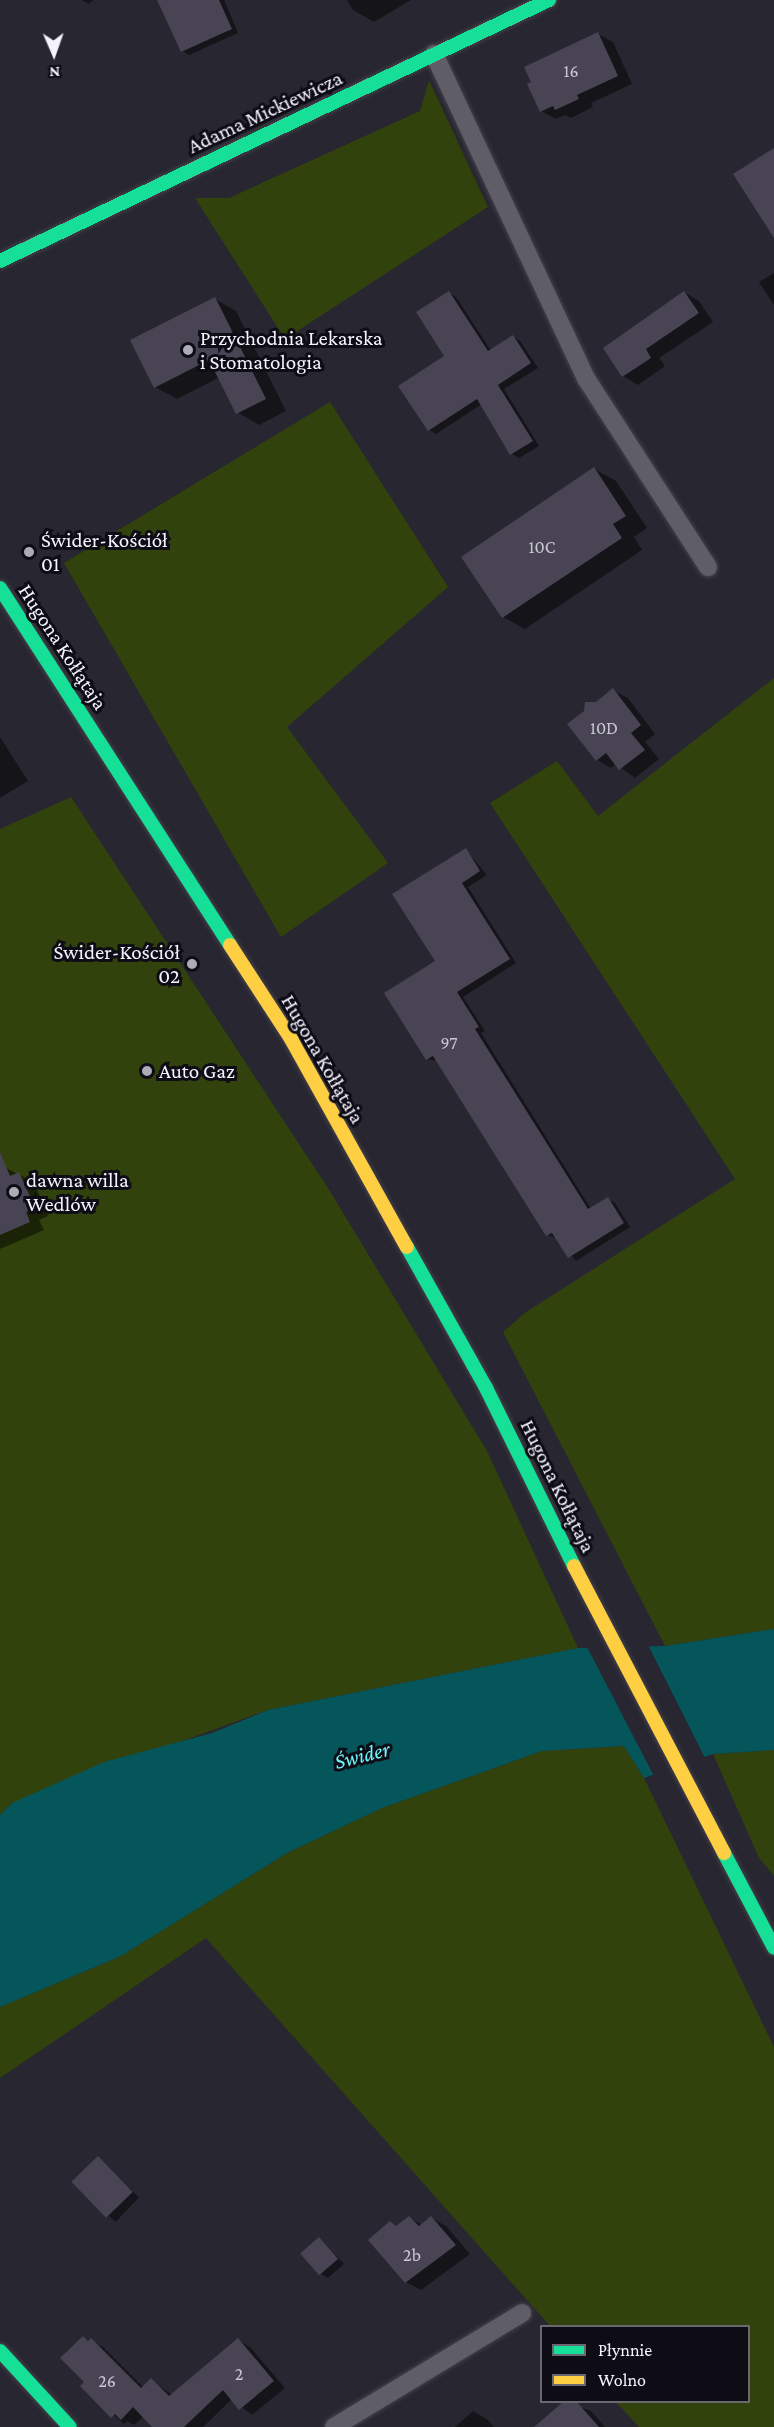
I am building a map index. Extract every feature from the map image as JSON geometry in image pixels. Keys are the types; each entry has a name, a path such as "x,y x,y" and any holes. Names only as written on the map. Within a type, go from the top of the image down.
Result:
{"main road":[{"name":"Adama Mickiewicza","path":"0,261 549,0"},
{"name":"Hugona Kołłątaja","path":"0,588 291,1040 486,1388 576,1570 774,1948"},
{"path":"0,2351 70,2427"}],"lane":[{"path":"434,54 587,380 708,567"},
{"path":"334,2427 522,2313"}],"green space":[{"path":"429,80 488,207 285,339 195,198 229,198 420,111"},
{"path":"330,402 448,587 287,727 388,863 281,937 64,563"},
{"path":"774,678 774,1629 665,1646 503,1332 526,1312 735,1179 490,803 557,761 598,816"},
{"path":"71,797 328,1188 487,1451 578,1648 268,1710 12,1803 0,1815 0,829"},
{"path":"624,1746 644,1778 774,2047 774,2427 639,2427 617,2403 750,2403 750,2325 549,2325 206,1938 0,2078 0,2007 121,1956 287,1853 382,1808 542,1751"},
{"path":"774,1750 774,1876 759,1858 713,1754"}],"water":[{"name":"Świder","path":"774,1629 774,1750 713,1754 644,1778 624,1746 542,1751 382,1808 287,1853 121,1956 0,2007 0,1815 12,1803 104,1762 212,1733 268,1710 578,1648 665,1646"}],"pier":[{"path":"647,1643 706,1760 655,1778 586,1645"}],"building":[{"path":"157,0 219,0 232,29 181,52"},
{"path":"598,32 618,76 577,95 579,99 555,110 553,106 540,112 527,84 531,82 524,67"},
{"path":"774,148 774,238 733,174"},
{"path":"449,291 488,351 513,335 531,363 498,385 533,441 510,455 477,399 428,431 398,386 444,356 416,312"},
{"path":"684,291 699,313 646,349 651,358 622,377 603,348"},
{"name":"Przychodnia Lekarska i Stomatologia","path":"215,297 266,399 236,414 209,360 154,388 130,340"},
{"path":"594,467 626,516 613,524 622,538 502,618 461,557"},
{"path":"613,688 641,725 631,733 645,750 619,770 606,753 596,761 567,724 584,711 585,702 596,702"},
{"path":"466,848 480,871 462,883 510,959 457,992 479,1027 475,1029 588,1209 608,1197 624,1223 568,1258 552,1233 546,1236 433,1056 426,1060 384,993 435,961 392,894"},
{"name":"dawna willa Wedlów","path":"0,1152 10,1176 19,1172 35,1208 26,1212 30,1222 0,1235"},
{"path":"98,2156 133,2192 106,2218 71,2182"},
{"path":"409,2216 419,2226 431,2216 456,2245 405,2283 368,2240 390,2221 396,2226"},
{"path":"319,2237 338,2259 319,2275 300,2253"},
{"path":"83,2336 88,2341 91,2338 141,2388 151,2378 169,2396 238,2338 274,2381 239,2410 223,2390 184,2427 152,2427 133,2407 121,2420 115,2414 111,2418 80,2386 84,2382 60,2358"},
{"path":"562,2403 578,2403 599,2427 534,2427"}],"traffic: fast":[{"path":"0,261 549,0"},
{"path":"0,588 230,945"},
{"path":"407,1247 486,1388 574,1566"},
{"path":"724,1853 774,1948"},
{"path":"0,2351 70,2427"}],"traffic: slow":[{"path":"230,945 291,1039 407,1247"},
{"path":"574,1566 724,1853"}],"place":[{"name":"Przychodnia Lekarska i Stomatologia","path":"188,350"},
{"name":"Świder-Kościół 01","path":"29,552"},
{"name":"Świder-Kościół 02","path":"192,964"},
{"name":"Auto Gaz","path":"147,1071"},
{"name":"dawna willa Wedlów","path":"14,1192"}]}
